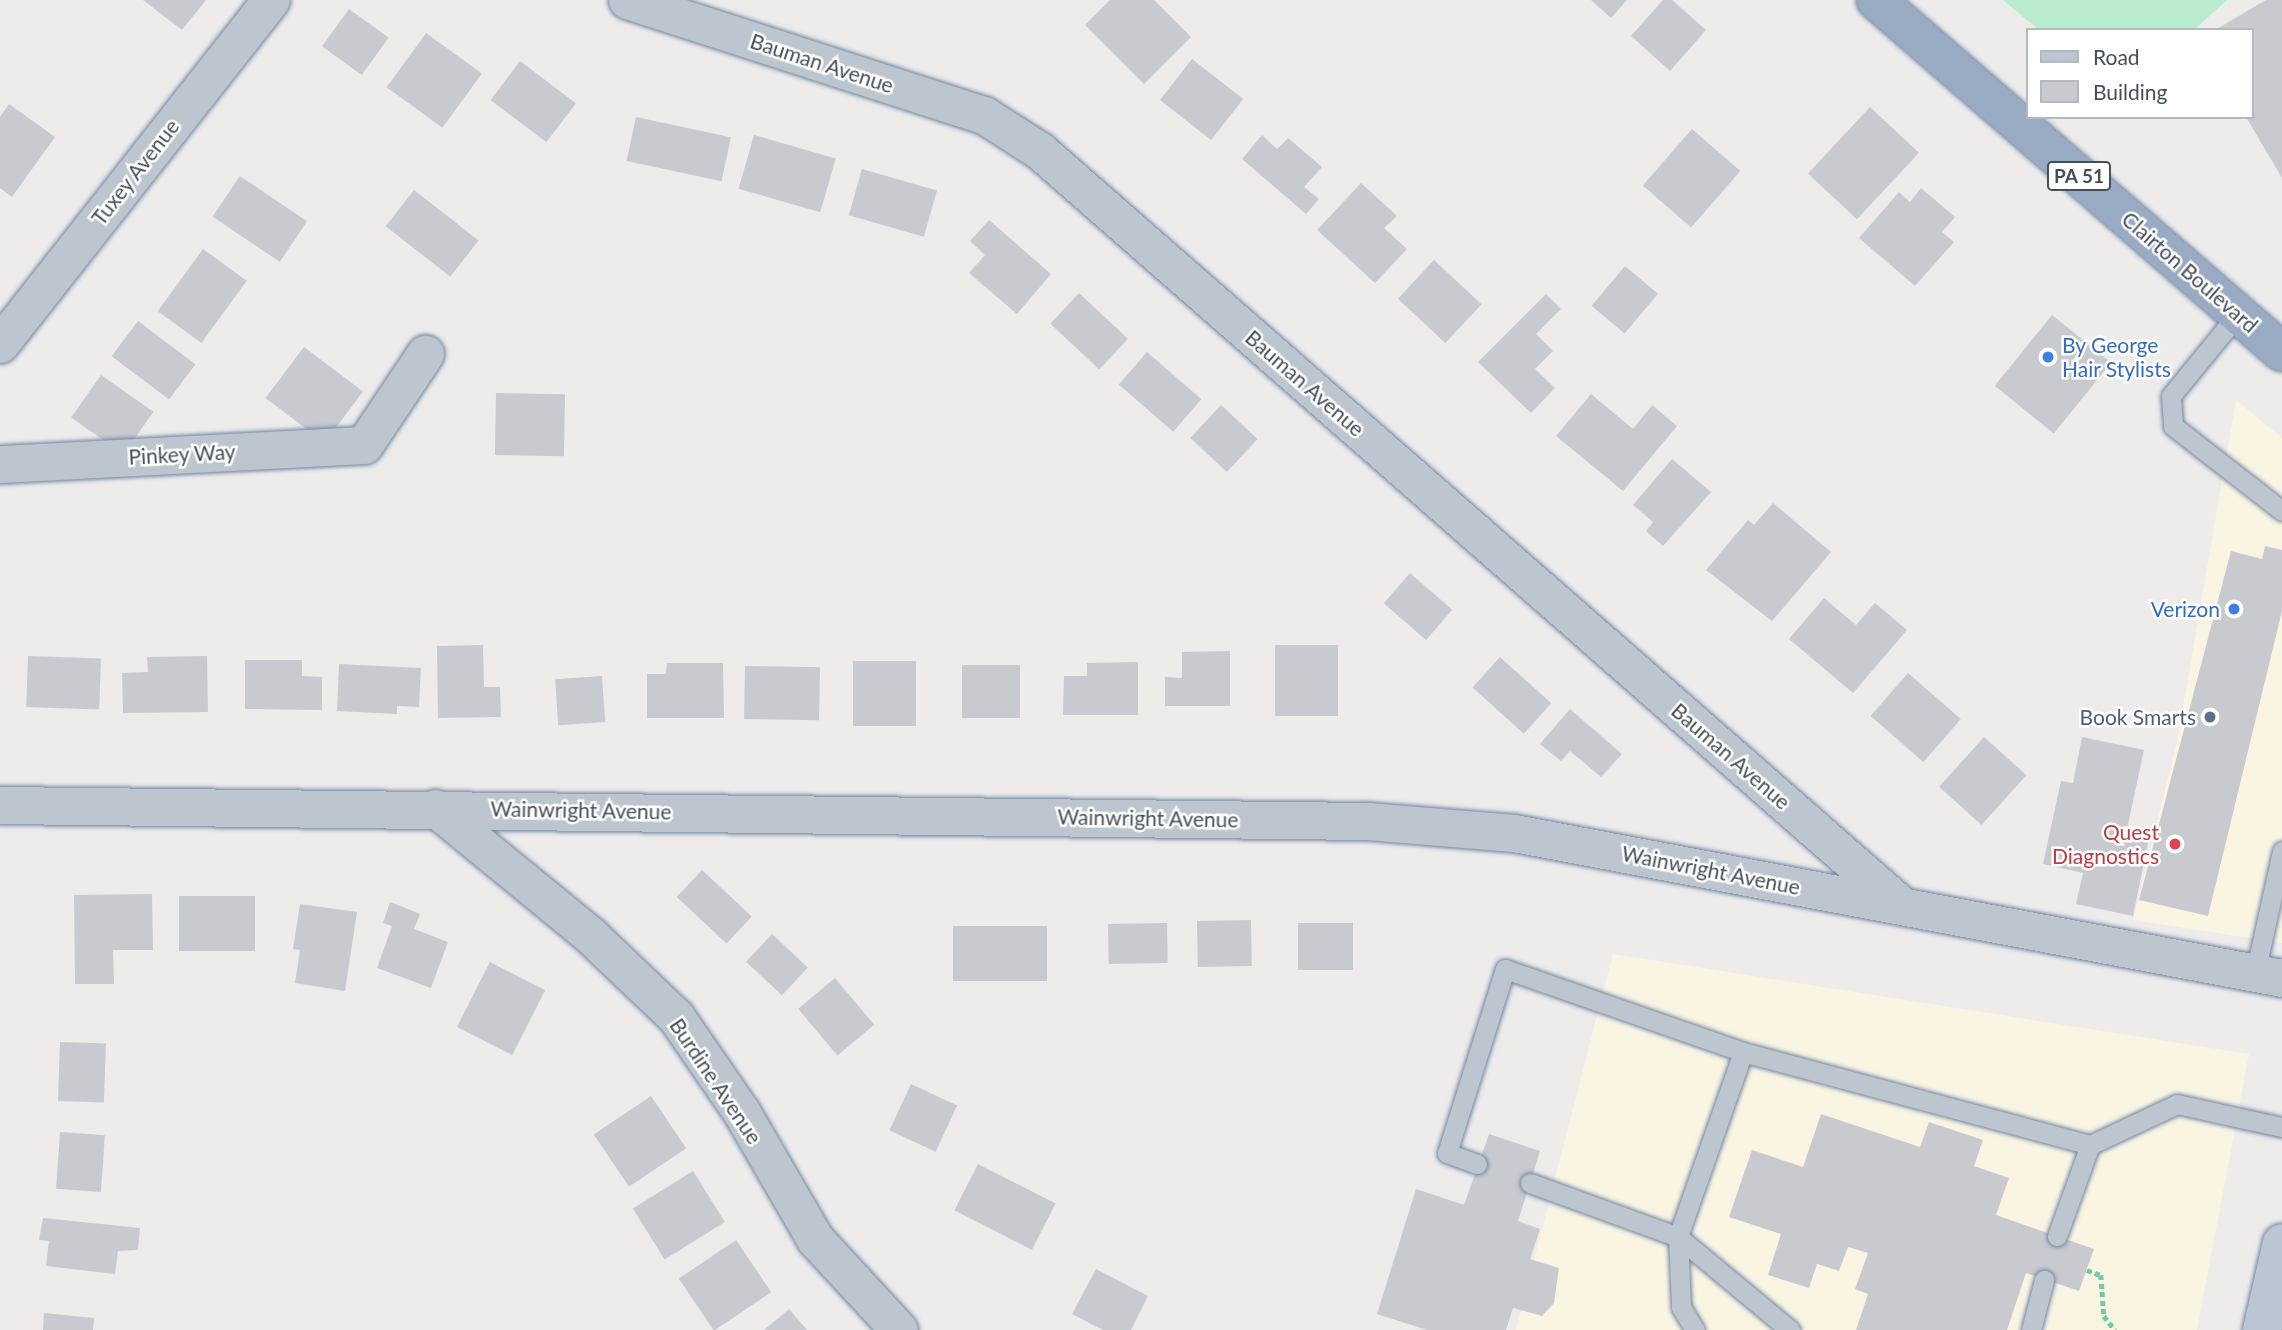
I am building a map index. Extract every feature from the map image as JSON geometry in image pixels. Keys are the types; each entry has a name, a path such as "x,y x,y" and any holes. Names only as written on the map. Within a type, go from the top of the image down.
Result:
{"highway":[{"name":"Clairton Boulevard","path":"1876,0 2282,352"}],"main road":[{"path":"2262,1330 2282,1243"}],"street":[{"name":"Tuxey Avenue","path":"0,344 271,0"},
{"name":"Bauman Avenue","path":"627,0 984,115 1040,151 1901,905"},
{"name":"Pinkey Way","path":"0,464 364,445 425,354"},
{"name":"Wainwright Avenue","path":"0,805 1368,821 1514,833 2269,976"},
{"name":"Burdine Avenue","path":"435,808 590,935 676,1017 742,1113 815,1239 899,1330"}],"lane":[{"path":"2238,314 2171,396 2173,426 2282,510"},
{"path":"2269,976 2282,852"},
{"path":"1478,1164 1447,1153 1505,969 1743,1052 2090,1145 2177,1104 2282,1127"},
{"path":"1695,1330 1681,1307 1678,1237 1743,1052"},
{"path":"2057,1236 2090,1145"},
{"path":"1530,1183 1678,1237 1790,1330"},
{"path":"2031,1330 2045,1280"}],"path":[{"path":"2087,1270 2101,1275 2104,1316 2115,1330"}],"shaded area":[{"path":"2236,400 2282,438 2282,943 2133,920 2178,737"},
{"path":"1613,954 2249,1054 2197,1330 1516,1330"}],"green space":[{"path":"2003,0 2227,0 2196,28 2037,28"}],"building":[{"path":"143,0 206,0 182,30"},
{"path":"1110,0 1154,0 1191,37 1144,84 1085,25"},
{"path":"1591,0 1627,0 1611,18"},
{"path":"1663,0 1672,0 1706,30 1670,71 1631,36"},
{"path":"2266,0 2282,0 2282,178 2247,119 2254,119 2254,28 2218,28"},
{"path":"349,9 389,38 362,75 322,46"},
{"path":"426,33 482,74 442,128 387,87"},
{"path":"1192,59 1243,99 1211,140 1160,100"},
{"path":"520,61 576,103 546,142 491,100"},
{"path":"9,104 55,137 12,197 0,188 0,117"},
{"path":"1870,107 1919,153 1857,219 1808,174"},
{"path":"636,117 731,137 722,181 627,161"},
{"path":"1692,129 1740,171 1691,228 1643,186"},
{"path":"754,135 836,158 820,212 739,189"},
{"path":"1262,135 1277,149 1288,138 1322,167 1304,187 1319,199 1306,214 1242,159"},
{"path":"862,169 937,190 924,237 849,215"},
{"path":"240,176 307,221 280,262 213,217"},
{"path":"1361,183 1397,216 1384,228 1407,249 1375,283 1317,230"},
{"path":"1921,188 1955,217 1942,232 1954,242 1915,286 1859,238 1899,192 1910,202"},
{"path":"414,190 479,240 450,277 386,226"},
{"path":"989,220 1051,274 1017,314 969,273 985,255 970,241"},
{"path":"203,249 247,281 201,343 158,311"},
{"path":"1434,260 1482,304 1445,343 1398,299"},
{"path":"1625,266 1658,294 1625,333 1592,306"},
{"path":"1079,293 1128,339 1099,369 1050,324"},
{"path":"1546,294 1561,309 1536,334 1553,351 1535,369 1555,388 1531,413 1478,362"},
{"path":"2052,315 2111,363 2054,434 1995,386"},
{"path":"138,321 196,364 169,399 112,356"},
{"path":"304,347 363,392 325,443 265,398"},
{"path":"1147,352 1201,399 1173,432 1119,384"},
{"path":"101,375 153,412 124,454 71,418"},
{"path":"496,393 565,394 564,456 495,455"},
{"path":"1591,394 1633,429 1652,405 1677,426 1623,491 1556,436"},
{"path":"1221,405 1258,439 1227,472 1190,438"},
{"path":"1672,459 1711,492 1663,546 1646,531 1653,522 1633,505"},
{"path":"1773,503 1831,552 1772,621 1706,570 1748,520 1754,525"},
{"path":"2265,546 2282,550 2282,611 2208,916 2139,900 2231,551 2262,559"},
{"path":"1410,573 1452,610 1426,640 1384,603"},
{"path":"1824,598 1856,625 1875,603 1907,630 1853,693 1789,639"},
{"path":"483,645 484,687 500,687 501,717 438,718 437,646"},
{"path":"1275,645 1338,645 1338,716 1275,716"},
{"path":"1230,651 1230,706 1165,706 1165,677 1182,678 1182,652"},
{"path":"28,656 101,659 99,710 26,707"},
{"path":"207,656 208,712 123,713 122,673 148,672 147,657"},
{"path":"1500,657 1551,703 1524,734 1473,687"},
{"path":"245,660 302,660 302,676 322,677 322,710 245,709"},
{"path":"853,661 916,661 916,726 853,726"},
{"path":"1138,662 1138,715 1063,715 1064,676 1087,676 1087,663"},
{"path":"667,663 723,663 724,718 647,718 647,674 666,674"},
{"path":"339,664 421,668 419,707 397,706 397,714 337,711"},
{"path":"962,665 1020,665 1020,718 962,718"},
{"path":"745,666 820,667 819,720 744,719"},
{"path":"1908,673 1961,719 1923,762 1871,716"},
{"path":"602,676 605,722 558,725 555,679"},
{"path":"1570,709 1622,754 1601,777 1570,751 1561,761 1540,744"},
{"path":"1984,737 2026,775 1982,825 1939,787"},
{"path":"2082,737 2144,750 2127,829 2150,834 2133,916 2076,904 2083,873 2043,864 2061,781 2073,783"},
{"path":"702,870 752,916 726,943 677,897"},
{"path":"152,894 153,950 113,950 114,984 75,984 74,895"},
{"path":"179,896 255,896 255,951 179,951"},
{"path":"390,902 420,914 414,929 448,942 431,988 377,968 392,926 383,923"},
{"path":"300,904 357,912 345,991 295,983 300,950 293,949"},
{"path":"1251,920 1252,966 1198,967 1197,921"},
{"path":"1167,923 1168,963 1109,964 1108,924"},
{"path":"1298,923 1353,923 1353,970 1298,970"},
{"path":"953,926 1047,926 1047,981 953,981"},
{"path":"772,934 808,967 782,995 746,962"},
{"path":"490,962 545,990 512,1055 457,1027"},
{"path":"835,978 874,1025 837,1056 798,1009"},
{"path":"60,1042 106,1044 104,1103 58,1101"},
{"path":"911,1084 957,1106 936,1152 889,1130"},
{"path":"651,1096 686,1148 629,1187 594,1135"},
{"path":"1821,1114 1920,1147 1929,1122 1983,1140 1974,1166 2009,1178 1996,1215 2094,1249 2079,1291 2026,1273 2007,1330 1856,1330 1868,1294 1855,1289 1868,1253 1848,1247 1839,1271 1817,1264 1809,1288 1768,1275 1781,1234 1729,1217 1752,1150 1803,1167"},
{"path":"60,1132 105,1135 101,1192 56,1189"},
{"path":"1489,1134 1540,1151 1518,1221 1540,1229 1530,1259 1559,1268 1554,1303 1542,1316 1513,1308 1506,1330 1427,1330 1377,1314 1416,1189 1464,1205"},
{"path":"978,1164 1056,1203 1032,1250 954,1210"},
{"path":"693,1171 725,1222 665,1260 633,1209"},
{"path":"43,1218 140,1228 138,1250 118,1251 115,1274 46,1266 49,1241 39,1240"},
{"path":"736,1240 771,1292 713,1330 679,1279"},
{"path":"1096,1269 1148,1296 1131,1330 1103,1330 1072,1314"},
{"path":"789,1309 807,1330 764,1330"},
{"path":"44,1313 94,1318 93,1330 43,1330"}],"place":[{"name":"By George Hair Stylists","path":"2048,357"},
{"name":"Verizon","path":"2234,609"},
{"name":"Book Smarts","path":"2210,717"},
{"name":"Quest Diagnostics","path":"2175,844"}]}
